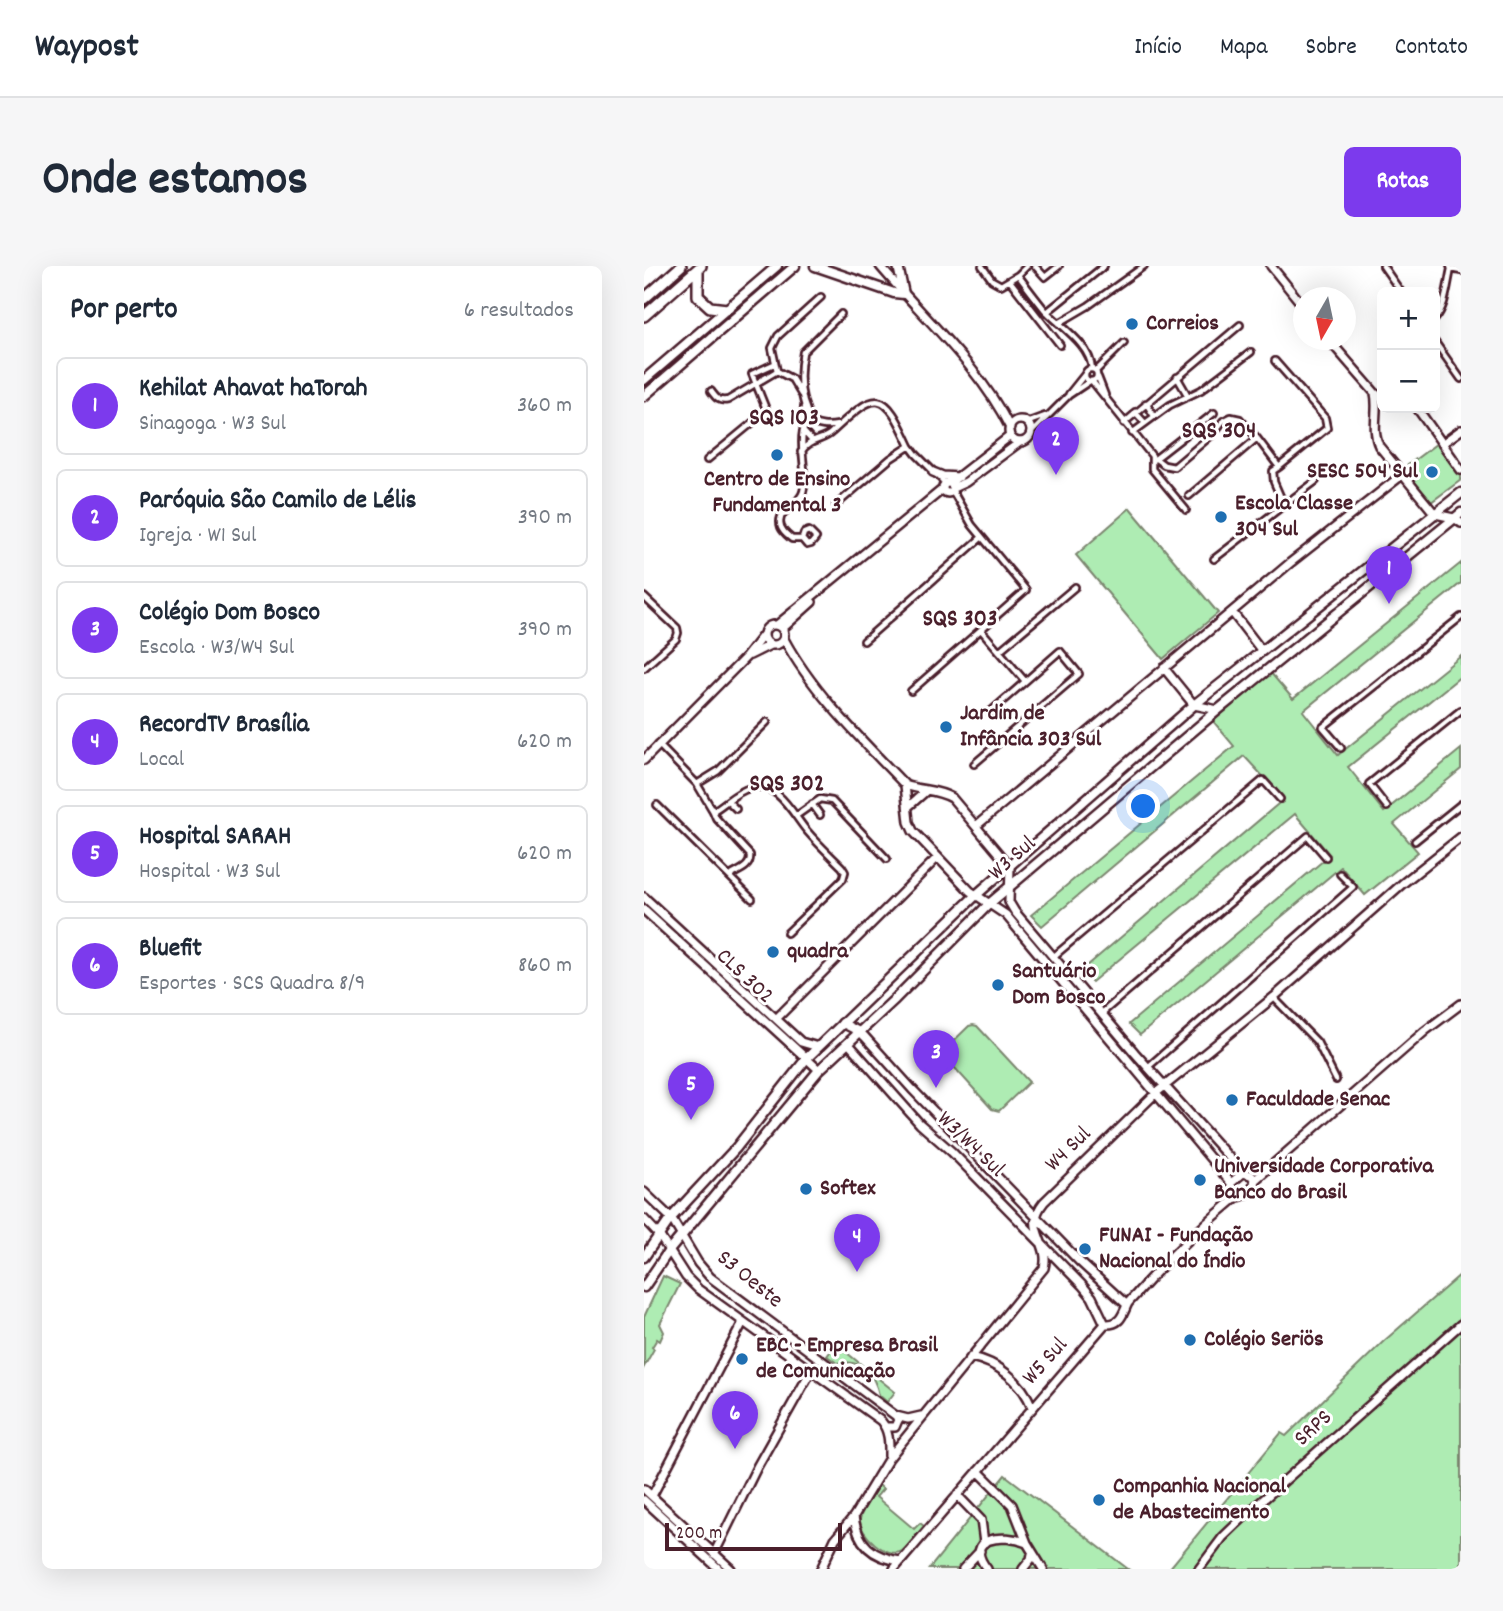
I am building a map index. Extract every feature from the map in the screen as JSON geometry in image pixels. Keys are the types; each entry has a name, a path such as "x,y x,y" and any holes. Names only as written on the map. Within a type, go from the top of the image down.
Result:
{"highway":[{"path":"644,299 681,266"},
{"path":"700,267 698,296 710,307 727,309"},
{"path":"644,316 700,267"}],"main road":[{"path":"644,380 777,266"},
{"path":"644,396 796,266"},
{"path":"815,266 904,294"},
{"path":"880,266 1000,408 1010,432 1020,442"},
{"path":"898,266 904,294"},
{"path":"1271,266 1293,293"},
{"path":"1338,350 1375,393 1378,409 1375,438 1435,514 1459,518"},
{"path":"947,488 966,482 1020,442 1027,440 1031,433 1022,422 1000,408"},
{"path":"1376,417 1381,413"},
{"path":"1421,413 1461,470"},
{"path":"644,760 746,657 767,628 780,627 1022,422"},
{"path":"1443,443 1461,430"},
{"path":"933,472 943,476 960,477"},
{"path":"976,826 1231,612 1402,475"},
{"name":"W3 Sul","path":"644,1257 671,1217 736,1148 806,1059 975,896 1194,705 1461,493"},
{"name":"W3 Sul","path":"644,1287 668,1252 819,1070 989,904 1218,710 1356,597 1459,518"},
{"path":"1349,581 1349,593 1356,597"},
{"path":"1231,612 1262,651"},
{"path":"780,627 794,657 851,728 905,786 909,822 913,831 975,896 1006,915 1053,957 1074,988 1101,1013 1243,1173 1251,1175 1255,1180"},
{"path":"764,634 766,641 794,657"},
{"path":"746,657 784,639"},
{"path":"1164,668 1194,705 1218,710"},
{"path":"905,786 942,792 952,798 1010,867 1008,888 1012,907 1029,936 1231,1183 1231,1192 1237,1197 1252,1188 1255,1180 1347,1098 1461,1004"},
{"path":"909,806 926,791"},
{"path":"1093,794 1099,801 1098,811"},
{"name":"W4 Sul","path":"1035,1216 1051,1195 1156,1093 1461,837"},
{"path":"776,1033 777,1018 787,1006 937,858"},
{"name":"CLS 302","path":"644,897 801,1042 818,1047"},
{"name":"CLS 302","path":"644,911 819,1070"},
{"path":"909,961 912,969 921,971"},
{"path":"768,1009 787,1006"},
{"name":"W3/W4 Sul","path":"842,1023 860,1032 1092,1275 1127,1305"},
{"name":"W3/W4 Sul","path":"848,1043 920,1124 952,1152 1082,1285 1092,1297 1105,1324"},
{"path":"888,1088 898,1084 901,1077"},
{"path":"897,1097 900,1092 912,1089"},
{"path":"764,1134 758,1126 767,1107"},
{"path":"942,1143 951,1140 954,1132"},
{"path":"952,1152 962,1140"},
{"path":"1231,1183 1243,1173"},
{"name":"S3 Oeste","path":"644,1192 671,1217 698,1263 710,1277 896,1416"},
{"name":"W5 Sul","path":"894,1569 1105,1324 1116,1322 1123,1317 1127,1305 1208,1221 1237,1197"},
{"path":"1013,1214 1020,1209 1023,1202"},
{"path":"821,1569 835,1539 854,1516 889,1458 1044,1268 1046,1259 1036,1231 1035,1216"},
{"name":"S3 Oeste","path":"644,1219 659,1235 668,1252 698,1289 886,1427"},
{"path":"1082,1285 1090,1282 1092,1275"},
{"path":"648,1498 743,1322"},
{"name":"SRPS","path":"1199,1569 1215,1546 1246,1515 1461,1324"},
{"path":"971,1357 993,1364 1014,1380 1026,1393 1032,1407"},
{"path":"714,1554 757,1467 811,1371"},
{"path":"889,1458 886,1427 895,1427 898,1420 896,1416 908,1419 921,1416"},
{"path":"978,1471 1012,1505 1032,1554 1043,1569"},
{"path":"644,1489 648,1498 719,1569"},
{"path":"957,1495 981,1520 981,1561 987,1569"},
{"path":"648,1498 731,1569"},
{"path":"854,1516 856,1532 861,1541 880,1556 901,1561"},
{"path":"963,1569 982,1547 998,1537 1027,1543"},
{"path":"1023,1569 1032,1554"}],"street":[{"path":"982,266 992,280 1000,285 1010,281 1027,266"},
{"path":"1035,266 1045,277 1059,266"},
{"path":"1047,312 1104,266"},
{"path":"1059,323 1144,266"},
{"path":"1383,266 1398,287"},
{"path":"1440,312 1450,268 1461,271"},
{"path":"1018,275 1047,312 1086,352 1106,399"},
{"path":"1010,281 1060,345"},
{"path":"801,394 792,379 777,371 772,348 778,336 821,297"},
{"path":"802,539 792,540 783,531 780,520 782,514 800,501 803,492 803,352 841,314"},
{"path":"1124,423 1240,325"},
{"path":"1031,433 1046,415 1069,395 1091,381 1095,372 1124,343"},
{"path":"1440,349 1461,379"},
{"path":"1132,433 1170,405 1201,390 1251,352"},
{"path":"1275,361 1327,422 1325,432 1273,471 1274,482 1284,505"},
{"path":"707,460 766,409 766,402 752,377 755,371 774,364"},
{"path":"711,391 717,399 728,400 777,371"},
{"path":"1069,395 1086,373 1095,372"},
{"path":"792,379 801,373"},
{"path":"1086,373 1086,378 1132,433 1154,458 1164,465 1174,467 1213,434 1223,421 1231,417 1240,419 1279,467"},
{"path":"1177,377 1188,396"},
{"path":"801,453 805,446 831,434 868,403 883,402 897,416 910,446 947,488 982,537 1026,590 911,691"},
{"path":"1146,403 1154,416"},
{"path":"804,407 819,438"},
{"path":"1135,412 1145,423"},
{"path":"1186,510 1152,468 1154,458 1214,413"},
{"path":"1022,422 1046,415"},
{"path":"803,429 810,422 815,425 839,425"},
{"path":"803,429 812,441"},
{"path":"1189,496 1257,438"},
{"path":"836,505 890,459 910,446"},
{"path":"1214,559 1316,481"},
{"path":"864,640 982,537"},
{"path":"999,651 1075,587"},
{"path":"644,597 677,628 678,634 676,639 644,668"},
{"path":"1341,748 1323,727 1461,617"},
{"path":"981,630 1025,681"},
{"path":"974,764 1079,674 1060,651 989,713"},
{"path":"1387,807 1369,784 1461,710"},
{"path":"696,784 718,771 767,722"},
{"path":"658,744 696,784 716,818 750,855 747,867 730,876"},
{"path":"1053,957 1263,780 1280,799"},
{"path":"713,811 748,788 760,786 770,789 780,796 845,872 843,879 787,933"},
{"path":"796,816 820,799 832,801 887,859"},
{"path":"728,801 736,808"},
{"path":"811,804 820,815"},
{"path":"1415,841 1461,804"},
{"path":"657,805 752,899"},
{"path":"1101,1013 1308,836 1326,857"},
{"path":"1149,1067 1353,887 1340,874"},
{"path":"1273,997 1317,1042 1336,1080"}],"green space":[{"name":"SESC 504 Sul","path":"1436,444 1461,476 1461,480 1431,502 1404,468"},
{"path":"1130,508 1218,613 1163,659 1076,555"},
{"path":"1461,563 1461,583 1303,711 1338,755 1461,656 1461,676 1348,767 1384,812 1461,749 1461,769 1394,824 1418,852 1365,895 1341,867 1140,1035 1129,1024 1330,855 1295,814 1092,982 1081,971 1284,799 1244,756 1042,926 1031,915 1234,746 1213,721 1270,672 1293,699"},
{"path":"973,1025 977,1026 1029,1082 999,1111 992,1109 944,1056 943,1051"},
{"path":"1461,1274 1461,1569 1169,1569 1281,1433 1286,1436 1384,1341"},
{"path":"663,1276 680,1284 660,1324 664,1332 660,1341 657,1339 652,1347 654,1349 644,1367 644,1317"},
{"path":"836,1344 895,1392 887,1402 879,1395 874,1380 866,1369 853,1363 837,1363 827,1356"},
{"path":"1005,1475 1128,1569 929,1569"},
{"path":"879,1485 883,1489 876,1497 914,1529 920,1523 924,1526 902,1551 896,1553 875,1544 861,1525 863,1510"}],"place":[{"name":"Correios","path":"1132,324"},
{"name":"Centro de Ensino Fundamental 3","path":"777,455"},
{"name":"SESC 504 Sul","path":"1432,472"},
{"name":"Paróquia São Camilo de Lélis","path":"1056,475"},
{"name":"Escola Classe 304 Sul","path":"1221,517"},
{"name":"Kehilat Ahavat haTorah","path":"1389,604"},
{"name":"Jardim de Infância 303 Sul","path":"946,727"},
{"name":"quadra","path":"773,952"},
{"name":"Santuário Dom Bosco","path":"998,985"},
{"name":"Colégio Dom Bosco","path":"936,1088"},
{"name":"Faculdade Senac","path":"1232,1100"},
{"name":"Hospital SARAH","path":"691,1120"},
{"name":"Universidade Corporativa Banco do Brasil","path":"1200,1180"},
{"name":"Softex","path":"806,1189"},
{"name":"FUNAI - Fundação Nacional do Índio","path":"1085,1249"},
{"name":"RecordTV Brasília","path":"857,1272"},
{"name":"Colégio Seriös","path":"1190,1340"},
{"name":"EBC - Empresa Brasil de Comunicação","path":"742,1359"},
{"name":"Bluefit","path":"735,1449"},
{"name":"Companhia Nacional de Abastecimento","path":"1099,1500"}],"district":[{"name":"SQS 103","path":"784,419"},
{"name":"SQS 304","path":"1219,432"},
{"name":"SQS 303","path":"960,620"},
{"name":"SQS 302","path":"787,785"}]}
